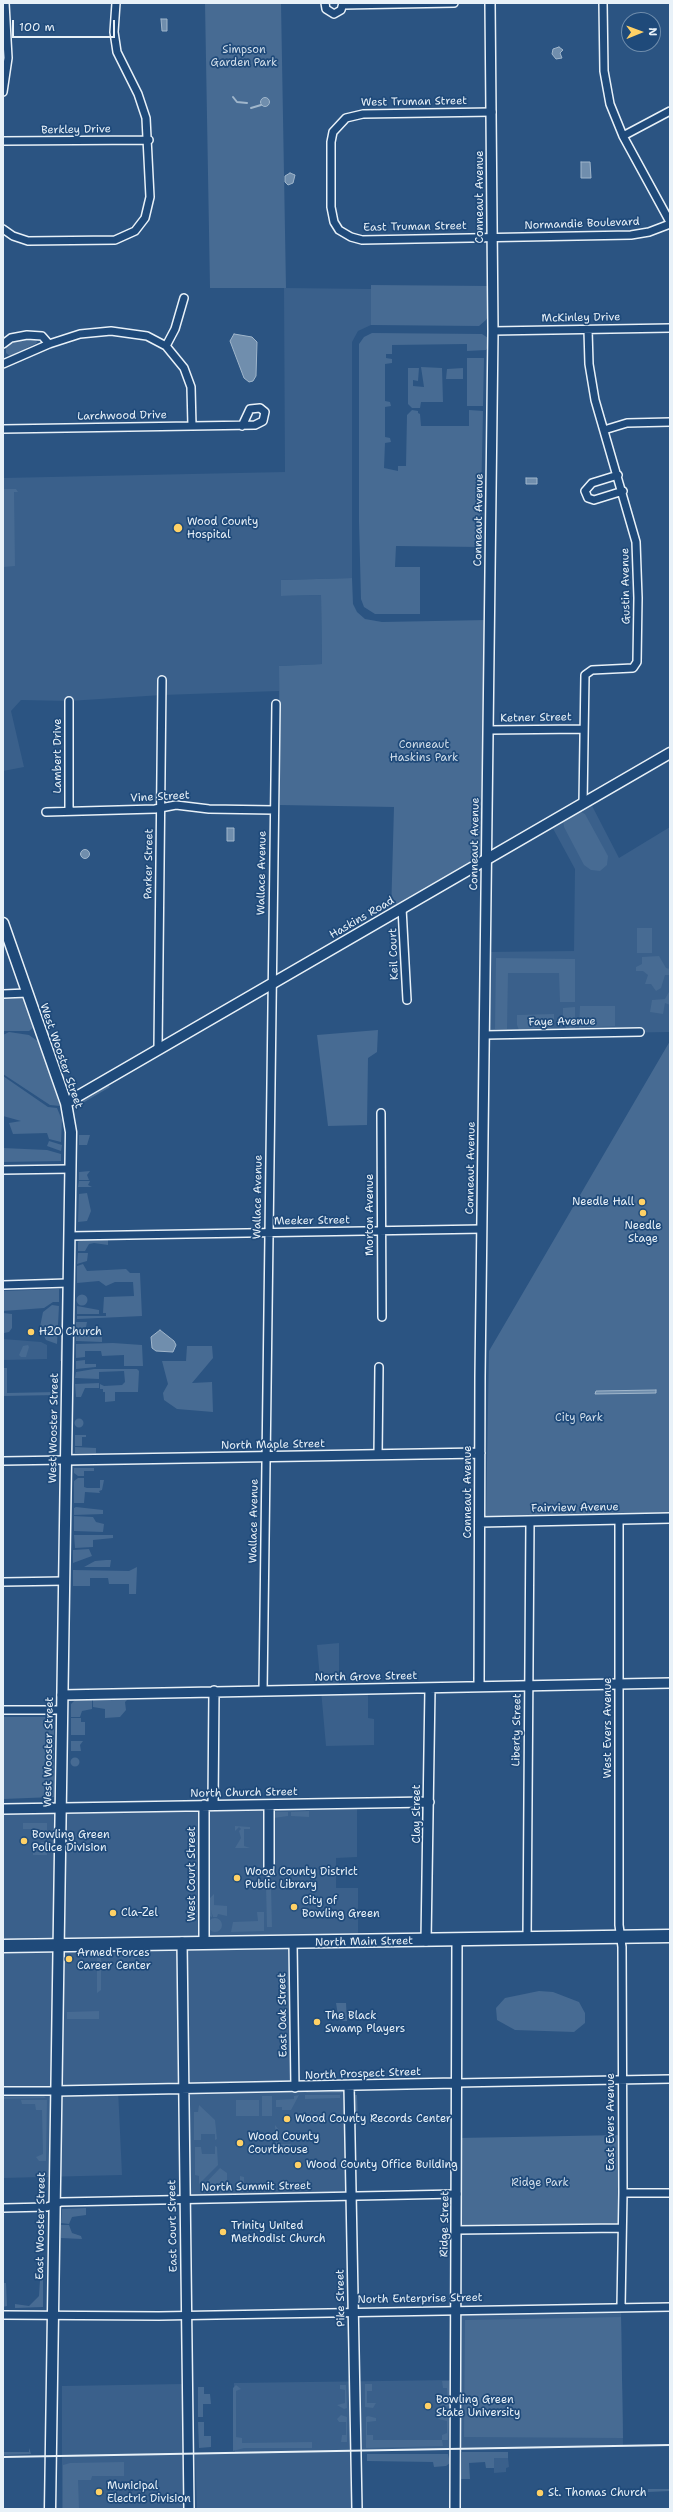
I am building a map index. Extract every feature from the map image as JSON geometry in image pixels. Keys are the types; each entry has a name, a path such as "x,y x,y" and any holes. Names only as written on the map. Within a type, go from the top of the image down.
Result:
{"main road":[{"name":"Haskins Road","path":"66,1103 158,1048 670,753"},
{"name":"West Wooster Street","path":"3,924 66,1103 71,1132 58,1944"},
{"name":"North Main Street","path":"3,1946 182,1942 293,1943 670,1936"},
{"name":"East Wooster Street","path":"50,2509 51,2316 55,2204 58,1944"}],"street":[{"path":"3,92 8,58 5,3"},
{"path":"3,229 18,238 36,242 115,240 130,234 142,223 148,208 149,140 144,108 121,62 115,42 116,3"},
{"path":"325,3 326,9 334,14 339,12 343,4 454,3"},
{"name":"Conneaut Avenue","path":"479,1686 482,1229 493,331 490,3"},
{"path":"603,3 606,87 615,118 623,136 670,223"},
{"path":"623,136 670,110"},
{"name":"West Truman Street","path":"339,230 333,218 331,207 331,152 333,132 340,123 350,116 364,114 492,112"},
{"name":"Berkley Drive","path":"3,141 149,140"},
{"name":"Normandie Boulevard","path":"493,237 630,235 649,232 670,223"},
{"name":"East Truman Street","path":"339,230 351,237 362,240 493,237"},
{"path":"166,346 175,329 184,298"},
{"name":"McKinley Drive","path":"493,331 670,328"},
{"name":"Gustin Avenue","path":"583,804 584,682 588,671 633,668 637,662 638,558 632,522 604,430 591,380 588,330"},
{"path":"3,364 49,344 80,334 111,331 147,336 166,346 179,359 188,377 192,403 192,426"},
{"path":"3,344 11,338 27,335 42,336 49,344"},
{"path":"604,430 627,423 670,422"},
{"name":"Larchwood Drive","path":"3,429 242,426"},
{"path":"618,476 592,482 585,491 588,498 594,500 623,491"},
{"name":"Parker Street","path":"158,1048 162,680"},
{"name":"Lambert Drive","path":"69,701 69,811"},
{"name":"Wallace Avenue","path":"263,1691 276,704"},
{"name":"Ketner Street","path":"489,730 583,729"},
{"name":"Vine Street","path":"46,812 155,809 176,805 209,809 274,810"},
{"name":"Keil Court","path":"402,908 407,1000"},
{"path":"3,994 27,993"},
{"name":"Faye Avenue","path":"485,1035 640,1032"},
{"name":"Morton Avenue","path":"381,1114 380,1231 382,1317"},
{"path":"3,1170 70,1169"},
{"name":"Meeker Street","path":"69,1236 482,1229"},
{"path":"3,1285 68,1283"},
{"path":"378,1455 379,1367"},
{"name":"North Maple Street","path":"65,1460 480,1453"},
{"path":"3,1461 65,1460"},
{"name":"Fairview Avenue","path":"480,1522 670,1518"},
{"name":"West Evers Avenue","path":"619,1519 621,1937"},
{"name":"Liberty Street","path":"527,1938 530,1521"},
{"path":"3,1582 64,1581"},
{"name":"North Grove Street","path":"62,1695 670,1683"},
{"name":"Clay Street","path":"426,1941 430,1688"},
{"name":"West Court Street","path":"204,1942 214,1691"},
{"path":"3,1710 61,1710"},
{"name":"North Church Street","path":"3,1809 429,1802"},
{"path":"269,1804 269,1871"},
{"name":"East Evers Avenue","path":"621,1937 623,2193 621,2307"},
{"name":"Ridge Street","path":"455,2509 457,1940"},
{"name":"East Court Street","path":"182,1942 189,2509"},
{"name":"East Oak Street","path":"293,1943 295,2088"},
{"name":"North Prospect Street","path":"56,2091 295,2088 670,2079"},
{"name":"Pike Street","path":"349,2086 357,2509"},
{"path":"3,2092 56,2091"},
{"path":"623,2193 670,2192"},
{"name":"North Summit Street","path":"3,2208 47,2207 55,2204 184,2199 457,2194"},
{"path":"457,2230 622,2228"},
{"name":"North Enterprise Street","path":"3,2315 186,2315 670,2307"}],"shaded area":[{"path":"161,19 167,19 167,31 162,31"},
{"path":"559,47 563,50 560,53 562,58 556,59 552,54 553,49"},
{"path":"265,97 270,102 265,107 260,102"},
{"path":"581,162 590,162 591,178 581,178"},
{"path":"290,173 295,175 293,183 288,185 285,182 285,176"},
{"name":"Wood County Hospital","path":"284,288 371,289 371,325 358,331 352,342 352,578 281,580 281,596 321,595 322,664 279,666 279,691 162,695 69,701 21,700 11,711 24,767 3,771 3,478 285,472"},
{"path":"234,334 252,337 257,342 256,376 253,381 249,382 244,378 230,341"},
{"path":"526,478 537,478 537,484 526,484"},
{"path":"589,800 619,858 670,827 670,1032 485,1035 486,952 574,951 575,869 550,823"},
{"path":"227,828 234,828 234,841 227,841"},
{"path":"83,850 87,850 89,854 87,858 83,858 81,856 81,852"},
{"path":"160,1330 174,1341 176,1345 173,1352 156,1351 152,1348 151,1337"},
{"path":"3,1339 41,1342 47,1345 47,1359 3,1360"},
{"path":"656,1390 656,1393 595,1394 596,1391"},
{"path":"339,1643 339,1690 368,1689 368,1718 374,1719 374,1745 326,1746 317,1645"},
{"path":"357,1802 357,1857 336,1858 336,1888 358,1888 358,1942 293,1943 295,2087 349,2086 352,2196 184,2199 183,2089 118,2089 122,2175 3,2178 3,1809"},
{"name":"Bowling Green State University","path":"621,2307 623,2446 357,2451 357,2509 197,2509 195,2454 235,2452 234,2383 455,2380 456,2310"},
{"path":"183,2384 184,2509 62,2509 62,2386"},
{"path":"494,2458 508,2458 509,2467 506,2468 506,2472 494,2473"}],"green space":[{"name":"Simpson Garden Park","path":"205,3 281,3 286,288 210,288"},
{"path":"371,285 490,286 490,313 486,320 479,326 371,325"},
{"path":"372,333 482,334 488,338 489,345 486,350 467,351 467,344 392,345 392,354 386,354 386,358 392,359 392,363 385,364 385,401 390,402 391,406 385,407 385,437 390,438 391,442 385,443 384,468 398,471 398,466 406,466 407,415 412,410 418,411 420,414 421,426 469,426 469,410 483,411 480,547 396,546 395,567 420,567 420,614 375,614 364,607 361,599 359,522 359,344 364,337"},
{"path":"36,338 37,343 10,356 6,353 6,345 10,341"},
{"path":"467,358 484,358 483,406 467,406"},
{"path":"421,367 442,368 443,402 421,402 420,408 412,408 408,404 408,368 419,368 418,381 413,380 413,386 424,387"},
{"path":"463,368 463,379 446,379 447,369"},
{"path":"3,489 16,489 18,492 14,492 15,566 3,567"},
{"name":"Conneaut Haskins Park","path":"352,578 353,604 357,612 365,619 382,622 487,620 487,859 391,914 394,807 280,805 279,666 322,664 321,595 281,596 281,580"},
{"path":"579,811 585,814 608,856 607,865 600,871 591,870 584,865 564,827 563,820"},
{"path":"637,928 652,928 652,953 637,953"},
{"path":"659,956 666,968 670,969 670,975 665,975 661,988 656,991 651,984 645,984 648,975 643,971 636,971 636,967 642,964 642,957"},
{"path":"496,958 575,959 575,1002 560,1002 559,973 508,973 507,1029 495,1029"},
{"path":"670,990 670,1005 665,1003 663,1014 650,1012 652,1000 665,999"},
{"path":"18,996 25,999 33,1028 29,1031 3,1031 3,997"},
{"path":"580,1006 615,1006 615,1026 579,1028"},
{"path":"575,1007 575,1029 566,1029 566,1026 563,1026 563,1008"},
{"path":"554,1014 554,1026 550,1028 519,1030 517,1025 517,1015"},
{"path":"378,1030 377,1052 368,1058 367,1125 328,1126 317,1035"},
{"path":"9,1032 29,1035 39,1042 60,1106 50,1105 3,1074 3,1035"},
{"name":"City Park","path":"670,1041 670,1513 486,1518 489,1351"},
{"path":"3,1076 48,1107 57,1108 62,1120 61,1142 49,1139 47,1133 13,1134 9,1123 21,1121 3,1116"},
{"path":"107,1084 110,1087 81,1104 79,1102"},
{"path":"79,1135 90,1135 87,1145 79,1145"},
{"path":"49,1141 62,1145 61,1151 47,1146"},
{"path":"3,1148 47,1150 61,1154 61,1161 3,1162"},
{"path":"90,1171 87,1175 89,1180 79,1180 79,1172"},
{"path":"79,1181 90,1181 88,1185 92,1187 78,1187"},
{"path":"87,1193 91,1211 87,1221 78,1222 79,1194"},
{"path":"80,1240 108,1240 108,1245 94,1243 89,1244 85,1251 78,1251 78,1242"},
{"path":"78,1253 88,1253 87,1261 77,1264"},
{"path":"83,1264 87,1271 126,1269 130,1273 140,1273 142,1316 77,1319 77,1316 106,1316 106,1313 103,1313 104,1297 134,1296 133,1282 115,1282 106,1286 99,1281 77,1283 77,1266"},
{"path":"59,1289 59,1302 53,1302 44,1308 3,1311 3,1291"},
{"path":"61,1290 62,1361 60,1361 61,1338"},
{"path":"82,1294 86,1296 88,1300 86,1304 82,1306 78,1304 76,1300 78,1296"},
{"path":"52,1305 59,1306 57,1344 46,1340 40,1327 43,1312"},
{"path":"77,1306 99,1310 99,1314 77,1314"},
{"path":"3,1313 12,1314 12,1328 9,1332 4,1333"},
{"path":"76,1322 87,1322 86,1327 76,1331"},
{"path":"83,1329 90,1337 102,1337 102,1342 76,1341 76,1332"},
{"path":"113,1343 142,1345 143,1366 124,1366 124,1355 102,1356 101,1351 85,1351 85,1357 76,1358 76,1344"},
{"path":"28,1345 29,1347 26,1357 21,1357 19,1355 23,1346"},
{"path":"187,1346 212,1346 213,1358 192,1383 212,1382 213,1412 177,1409 164,1400 163,1393 168,1384 162,1361 186,1361"},
{"path":"85,1360 85,1364 96,1364 96,1367 76,1369 76,1361"},
{"path":"3,1368 7,1368 7,1393 57,1392 57,1395 3,1396"},
{"path":"94,1369 137,1369 139,1371 138,1392 115,1392 115,1401 105,1402 105,1392 103,1392 103,1389 100,1389 100,1384 104,1386 122,1385 125,1382 124,1371 99,1372 99,1379 75,1378 76,1372"},
{"path":"99,1383 99,1388 85,1388 81,1397 76,1397 75,1384"},
{"path":"79,1418 84,1423 79,1428 74,1423"},
{"path":"75,1435 86,1435 86,1437 82,1437 82,1446 75,1446"},
{"path":"75,1447 96,1448 96,1453 75,1453"},
{"path":"74,1468 94,1468 94,1471 84,1471 84,1476 78,1476 74,1473"},
{"path":"78,1478 84,1478 84,1487 87,1488 100,1488 100,1480 104,1480 102,1490 99,1491 100,1493 85,1492 84,1503 74,1503 74,1481"},
{"path":"74,1508 103,1510 103,1514 74,1515"},
{"path":"74,1516 93,1517 96,1522 104,1524 103,1532 74,1531"},
{"path":"74,1535 113,1535 113,1538 93,1540 93,1547 75,1548"},
{"path":"89,1549 92,1556 73,1563 73,1550"},
{"path":"111,1560 110,1567 84,1567 95,1561"},
{"path":"137,1567 136,1594 129,1594 129,1584 109,1584 108,1578 90,1578 90,1586 73,1586 73,1570 129,1571"},
{"path":"128,1699 125,1702 126,1710 120,1717 105,1718 105,1709 93,1707 93,1700"},
{"path":"75,1700 92,1700 92,1709 82,1711 80,1717 71,1717 71,1704"},
{"path":"3,1717 54,1717 54,1797 3,1799"},
{"path":"71,1718 81,1718 81,1722 85,1722 85,1735 71,1735"},
{"path":"71,1741 83,1741 80,1745 81,1751 71,1751"},
{"path":"73,1758 77,1758 79,1762 77,1766 73,1766 71,1764 71,1760"},
{"path":"309,1811 309,1817 291,1816 291,1812"},
{"path":"274,1812 288,1812 288,1816 274,1818"},
{"path":"23,1823 47,1823 47,1838 41,1838 40,1829 23,1829"},
{"path":"235,1826 250,1827 250,1829 244,1829 244,1846 250,1848 235,1848 241,1838 239,1831 241,1829 239,1827 235,1831"},
{"path":"41,1842 47,1842 47,1855 33,1855 33,1852 40,1852"},
{"path":"266,1886 271,1886 272,1927 267,1927"},
{"path":"214,1894 214,1905 227,1906 227,1916 218,1914 217,1917 213,1917 211,1910 212,1917 209,1916 209,1899"},
{"path":"257,1912 264,1912 264,1931 231,1932 233,1922 258,1921"},
{"path":"215,1918 220,1920 222,1925 220,1930 215,1932 210,1930 208,1925 210,1920"},
{"path":"101,1955 101,1990 97,1993 97,1957"},
{"path":"539,1991 553,1992 579,2002 585,2013 585,2023 574,2032 515,2030 497,2020 496,2008 505,1998"},
{"path":"336,2003 346,2003 347,2021 339,2021"},
{"path":"99,2011 99,2019 67,2019 67,2012"},
{"path":"309,2091 339,2091 344,2093 305,2093"},
{"path":"299,2095 291,2110 282,2110 282,2107 276,2107 276,2100 294,2099 294,2096"},
{"path":"305,2095 340,2095 340,2098 305,2099"},
{"path":"354,2095 357,2095 358,2123 354,2126"},
{"path":"44,2096 46,2098 3,2099 3,2097"},
{"path":"262,2096 272,2096 272,2116 262,2116"},
{"path":"21,2100 47,2100 46,2161 39,2161 36,2157 43,2154 42,2110 36,2110 35,2104 22,2104"},
{"path":"236,2100 259,2100 259,2116 236,2116"},
{"path":"199,2105 215,2120 217,2139 215,2140 215,2134 201,2134 201,2140 194,2140 194,2112 198,2112"},
{"path":"275,2125 279,2130 280,2144 291,2144 292,2151 276,2151"},
{"name":"Ridge Park","path":"623,2135 622,2228 457,2230 457,2138"},
{"path":"215,2146 217,2147 218,2165 199,2184 199,2176 195,2175 195,2147 201,2147 202,2154 215,2154"},
{"path":"220,2168 227,2173 227,2186 201,2188"},
{"path":"240,2176 244,2177 244,2185 251,2184 253,2189 240,2189"},
{"path":"86,2208 86,2215 72,2217 69,2224 61,2223 62,2209"},
{"path":"61,2225 69,2225 72,2233 81,2236 82,2239 61,2238"},
{"path":"41,2264 43,2266 43,2307 15,2308 15,2304 29,2306 39,2296"},
{"path":"3,2283 6,2283 7,2306 3,2307"},
{"path":"621,2317 623,2438 464,2437 465,2320"},
{"path":"442,2381 449,2381 449,2406 445,2407 438,2405 440,2401 448,2401 447,2388 443,2388"},
{"path":"365,2384 372,2384 372,2391 367,2391 367,2403 376,2403 373,2408 365,2407"},
{"path":"236,2385 241,2389 236,2391 236,2437 242,2438 242,2443 312,2442 312,2448 244,2448 233,2451 233,2388"},
{"path":"340,2385 346,2385 347,2408 344,2409 337,2405 345,2403 345,2390 340,2389"},
{"path":"198,2387 204,2387 204,2394 210,2394 211,2404 203,2404 203,2417 198,2417"},
{"path":"447,2414 449,2415 448,2440 442,2440 442,2435 447,2433 447,2421 438,2419 441,2415"},
{"path":"341,2415 347,2417 347,2442 341,2442 342,2435 346,2435 346,2422 339,2422 337,2419"},
{"path":"366,2417 376,2418 376,2421 367,2422 367,2435 373,2435 373,2440 442,2440 443,2446 366,2448"},
{"path":"198,2422 204,2422 204,2436 211,2436 211,2447 199,2448"},
{"path":"29,2448 31,2454 3,2455 3,2452 29,2452"},
{"path":"462,2452 508,2452 508,2458 494,2458 494,2468 486,2468 485,2462 469,2463 470,2479 461,2479"},
{"path":"367,2454 448,2454 450,2463 446,2466 434,2467 433,2462 367,2461"},
{"path":"124,2462 124,2476 92,2476 91,2480 78,2480 79,2509 63,2508 63,2465 70,2463"},
{"path":"648,2489 670,2489 670,2491 648,2492"}],"waterway":[{"path":"233,97 237,102 247,103"},
{"path":"251,108 261,105"}],"railway":[{"path":"3,2457 670,2445"}],"place":[{"name":"Wood County Hospital","path":"178,528"},
{"name":"Needle Hall","path":"642,1202"},
{"name":"Needle Stage","path":"643,1213"},
{"name":"H2O Church","path":"31,1332"},
{"name":"Bowling Green Police Division","path":"24,1841"},
{"name":"Wood County District Public Library","path":"237,1878"},
{"name":"City of Bowling Green","path":"294,1907"},
{"name":"Cla-Zel","path":"113,1913"},
{"name":"Armed Forces Career Center","path":"69,1959"},
{"name":"The Black Swamp Players","path":"317,2022"},
{"name":"Wood County Records Center","path":"287,2119"},
{"name":"Wood County Courthouse","path":"240,2143"},
{"name":"Wood County Office Building","path":"298,2165"},
{"name":"Trinity United Methodist Church","path":"223,2232"},
{"name":"Bowling Green State University","path":"428,2406"},
{"name":"Municipal Electric Division","path":"99,2492"},
{"name":"St. Thomas Church","path":"540,2493"}]}
